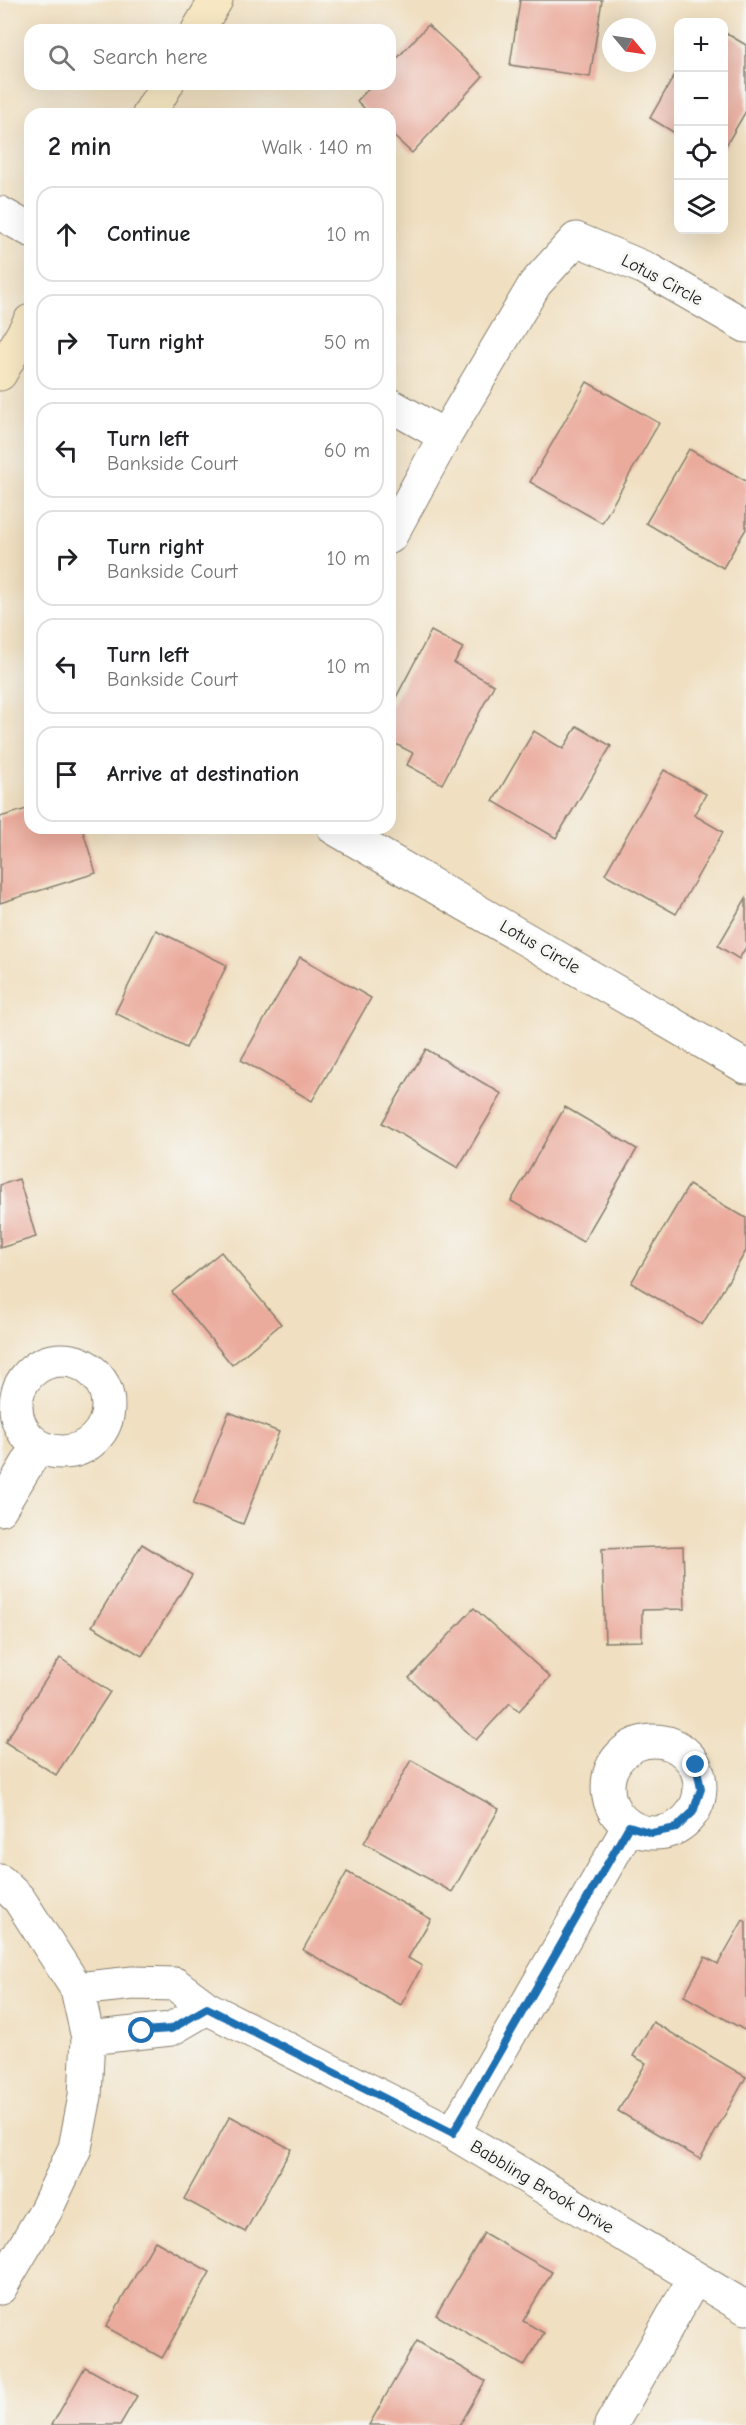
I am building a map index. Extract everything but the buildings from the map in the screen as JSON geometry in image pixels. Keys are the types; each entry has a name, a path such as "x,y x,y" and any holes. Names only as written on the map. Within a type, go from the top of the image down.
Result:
{"street":[{"path":"202,24 216,0"},
{"path":"153,108 163,90"},
{"path":"0,213 24,227"},
{"name":"Lotus Circle","path":"445,436 535,284 576,239 647,268 746,326"},
{"path":"0,374 24,332"},
{"path":"396,408 445,436 403,485 396,513"},
{"name":"Lotus Circle","path":"344,834 746,1067"},
{"path":"0,1509 38,1446"},
{"path":"453,2133 629,1826"},
{"path":"0,1881 19,1899 77,1989 87,2038 85,2096 75,2148 46,2210 0,2288"},
{"name":"Babbling Brook Drive","path":"77,1989 133,1983 175,1984 207,2008 453,2133 746,2308"},
{"path":"87,2038 171,2029 207,2008"},
{"path":"611,2425 694,2279"}],"route":[{"path":"142,2031 171,2029 207,2008 453,2133 629,1826 652,1833 676,1828 693,1812 701,1789 696,1765"}]}
